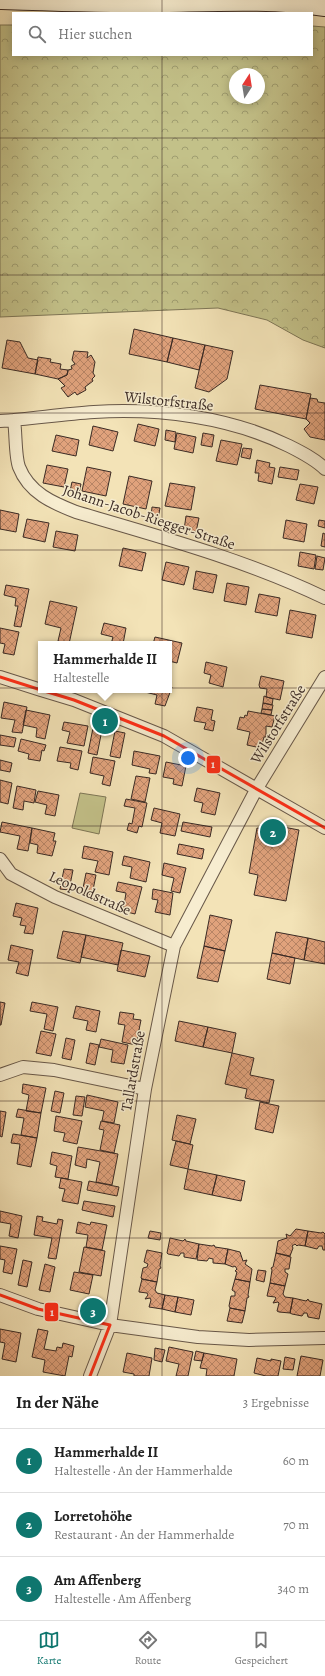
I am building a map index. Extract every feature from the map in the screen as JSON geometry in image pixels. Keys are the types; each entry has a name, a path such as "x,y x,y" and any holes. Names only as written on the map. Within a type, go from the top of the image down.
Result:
{"main road":[{"path":"0,1 79,4 165,4 235,1 274,2 325,8"}],"street":[{"name":"Wilstorfstraße","path":"0,421 93,412 130,411 202,418 240,427 272,437 298,450 325,468"},
{"name":"Johann-Jacob-Riegger-Straße","path":"14,420 19,466 27,482 40,496 76,512 222,556 284,579 325,598"},
{"name":"Wilstorfstraße","path":"257,788 325,676"},
{"path":"0,677 38,689"},
{"path":"51,693 74,700 164,736 325,828"},
{"name":"Tallardstraße","path":"90,1376 110,1325 145,1089 174,946 257,788"},
{"name":"Leopoldstraße","path":"0,859 11,874 55,896 174,946"},
{"path":"0,1075 23,1067 54,1070 145,1089"},
{"path":"0,1295 38,1309 110,1325 198,1337 249,1340 325,1338"}],"green space":[{"path":"0,25 12,25 12,56 313,56 313,26 325,27 325,348 303,340 267,320 218,308 0,317"},
{"path":"80,793 106,797 99,834 72,828"}],"building":[{"path":"134,329 173,338 167,362 129,354"},
{"path":"173,338 205,345 199,370 167,362"},
{"path":"7,340 20,342 28,358 38,360 35,374 2,368"},
{"path":"205,345 233,351 227,379 209,392 195,388"},
{"path":"74,351 88,352 87,358 91,355 95,362 93,373 95,376 92,379 93,381 85,387 86,390 77,395 75,392 68,397 61,388 65,386 58,379 67,375 68,370 72,369 71,366 75,364 72,360"},
{"path":"38,357 51,359 50,362 61,364 60,369 68,370 67,375 58,379 35,374"},
{"path":"260,385 311,394 306,419 255,409"},
{"path":"310,398 317,399 318,402 325,403 325,440 310,437 304,429 310,423 306,419"},
{"path":"138,424 159,429 155,446 134,441"},
{"path":"93,426 118,432 113,451 89,445"},
{"path":"166,430 176,432 175,442 165,440"},
{"path":"177,433 196,437 193,453 174,449"},
{"path":"203,433 214,435 212,447 201,445"},
{"path":"56,435 79,440 76,456 52,451"},
{"path":"221,440 242,444 237,465 216,461"},
{"path":"243,448 252,449 250,459 241,457"},
{"path":"257,460 270,463 269,467 275,468 272,484 258,481 259,473 255,473"},
{"path":"47,465 68,469 64,487 43,483"},
{"path":"87,467 111,472 106,496 82,491"},
{"path":"280,467 299,470 297,480 278,477"},
{"path":"129,476 152,481 146,509 123,504"},
{"path":"72,482 81,484 79,493 70,491"},
{"path":"170,483 195,487 191,510 165,506"},
{"path":"300,484 318,487 314,504 296,500"},
{"path":"152,507 160,508 158,519 151,517"},
{"path":"0,510 19,514 16,532 0,529"},
{"path":"186,516 199,518 196,532 184,530"},
{"path":"27,519 49,523 45,542 23,537"},
{"path":"286,520 307,524 304,542 283,538"},
{"path":"319,520 325,521 325,528 318,526"},
{"path":"56,531 78,535 75,551 53,547"},
{"path":"323,533 325,534 325,547 321,546"},
{"path":"123,548 146,553 142,571 119,566"},
{"path":"300,552 316,555 314,569 298,566"},
{"path":"317,556 325,558 323,570 315,569"},
{"path":"166,562 189,567 184,585 162,580"},
{"path":"196,571 217,575 213,593 193,589"},
{"path":"227,583 249,587 246,605 224,601"},
{"path":"6,585 29,589 21,627 14,626 18,606 15,606 16,598 4,595"},
{"path":"259,594 280,598 277,616 255,612"},
{"path":"50,601 77,607 70,641 58,641 61,628 45,624"},
{"path":"290,610 316,615 312,638 286,633"},
{"path":"104,623 126,628 124,641 112,641 113,637 101,634"},
{"path":"0,628 19,632 14,655 3,653 5,644 0,643"},
{"path":"155,637 182,643 177,663 172,662 172,641 154,641"},
{"path":"206,662 227,667 223,687 209,683 211,675 204,673"},
{"path":"261,676 284,681 280,700 266,697 267,689 260,688 259,685"},
{"path":"149,693 170,693 165,706 155,704 157,695"},
{"path":"264,696 273,699 272,705 263,703"},
{"path":"4,702 27,707 22,733 12,732 15,720 1,718"},
{"path":"263,703 273,705 272,710 262,709"},
{"path":"197,707 213,710 211,720 215,721 213,731 204,729 206,723 194,721"},
{"path":"262,709 272,710 271,715 261,713"},
{"path":"26,710 50,715 45,739 36,737 37,728 23,725"},
{"path":"248,711 275,716 272,727 266,726 266,737 264,737 261,748 247,745 250,732 237,729 240,717 244,718 245,715 247,716"},
{"path":"64,722 88,726 84,746 67,743 70,732 62,730"},
{"path":"93,728 102,730 97,755 88,753"},
{"path":"115,731 125,733 120,758 110,756"},
{"path":"0,735 16,738 14,747 0,745"},
{"path":"21,739 46,745 44,751 42,750 40,761 28,759 29,754 18,751"},
{"path":"60,747 82,751 78,770 70,768 71,763 57,761"},
{"path":"134,751 160,756 156,774 149,773 150,769 132,765"},
{"path":"93,757 115,761 110,786 102,784 104,776 90,773"},
{"path":"0,760 12,763 10,772 0,770"},
{"path":"166,762 186,766 182,786 173,784 174,779 163,777"},
{"path":"136,776 150,778 145,802 131,799"},
{"path":"0,780 12,783 8,804 0,802"},
{"path":"17,786 36,790 34,803 24,801 23,810 13,808"},
{"path":"197,788 220,793 215,815 201,812 203,803 194,801"},
{"path":"38,791 59,795 55,816 45,814 47,805 35,802"},
{"path":"126,799 147,803 142,827 139,826 137,833 127,830 129,823 132,824 135,808 124,806"},
{"path":"154,808 180,814 175,836 160,833 162,823 151,820"},
{"path":"2,822 32,828 28,851 17,849 20,836 0,832"},
{"path":"183,822 212,827 210,837 181,831"},
{"path":"278,826 299,830 286,901 254,895 258,875 249,873 257,828 276,831"},
{"path":"32,828 55,833 53,841 56,841 52,856 37,853 38,845 30,843"},
{"path":"179,844 204,849 202,859 177,854"},
{"path":"84,846 113,852 109,875 95,872 98,861 82,858"},
{"path":"124,856 150,862 146,882 130,878 132,867 122,865"},
{"path":"164,863 186,868 180,893 171,891 174,878 162,875"},
{"path":"64,869 73,870 69,890 60,889"},
{"path":"86,873 96,875 92,895 82,893"},
{"path":"118,882 142,887 135,914 123,911 126,893 116,891"},
{"path":"153,889 173,893 170,915 155,912 158,900 152,899"},
{"path":"16,903 38,908 33,934 24,933 26,926 20,925 22,918 13,916"},
{"path":"210,915 232,920 225,951 204,946"},
{"path":"63,931 86,935 80,963 57,958"},
{"path":"276,932 308,938 304,960 272,953"},
{"path":"86,935 123,943 118,965 81,957"},
{"path":"308,938 325,942 325,964 304,960"},
{"path":"11,945 33,950 28,976 16,973 19,962 8,960"},
{"path":"204,946 225,951 218,982 197,978"},
{"path":"121,950 150,956 145,977 117,971"},
{"path":"272,953 295,958 290,984 267,979"},
{"path":"0,1002 5,1003 1,1025 0,1025"},
{"path":"32,1002 58,1007 53,1031 44,1029 47,1014 30,1011"},
{"path":"76,1006 100,1011 96,1032 86,1030 88,1021 73,1018"},
{"path":"120,1012 134,1014 133,1019 141,1020 136,1045 122,1042 125,1025 118,1024"},
{"path":"179,1021 208,1027 203,1047 175,1041"},
{"path":"208,1027 236,1033 232,1053 203,1047"},
{"path":"41,1031 56,1034 51,1056 36,1053"},
{"path":"66,1038 75,1040 71,1060 62,1058"},
{"path":"101,1039 128,1045 124,1064 111,1062 113,1050 99,1047"},
{"path":"90,1043 99,1045 95,1065 86,1063"},
{"path":"232,1053 254,1058 250,1075 274,1080 269,1103 245,1098 247,1089 225,1084"},
{"path":"23,1084 46,1088 41,1113 26,1111 29,1095 22,1093"},
{"path":"55,1091 64,1093 60,1113 51,1111"},
{"path":"87,1095 118,1102 114,1123 102,1121 104,1111 85,1107"},
{"path":"76,1096 85,1097 82,1116 73,1115"},
{"path":"260,1102 279,1106 273,1133 255,1129"},
{"path":"18,1109 41,1113 37,1138 21,1135 24,1118 16,1117"},
{"path":"0,1111 6,1112 2,1137 0,1136"},
{"path":"177,1115 196,1119 190,1144 172,1140"},
{"path":"56,1116 82,1121 77,1144 63,1141 65,1133 54,1131"},
{"path":"101,1121 120,1125 114,1153 100,1150 104,1130 99,1129"},
{"path":"13,1134 37,1138 31,1167 17,1164 20,1144 11,1143"},
{"path":"176,1141 193,1145 188,1169 170,1165"},
{"path":"78,1147 118,1154 112,1185 96,1182 100,1162 87,1159 86,1168 75,1165"},
{"path":"52,1152 72,1156 68,1179 55,1177 57,1166 50,1164"},
{"path":"188,1169 217,1175 212,1195 184,1189"},
{"path":"217,1175 245,1181 241,1201 212,1195"},
{"path":"61,1178 82,1182 78,1204 62,1201 65,1189 59,1188"},
{"path":"89,1181 119,1187 117,1196 87,1190"},
{"path":"84,1201 115,1206 113,1217 82,1210"},
{"path":"0,1211 22,1216 18,1238 9,1236 11,1224 0,1222"},
{"path":"37,1216 43,1217 42,1221 57,1224 58,1219 63,1220 56,1259 48,1258 52,1238 34,1235"},
{"path":"78,1222 90,1225 91,1222 107,1225 102,1250 86,1247 88,1235 76,1233"},
{"path":"296,1229 308,1231 305,1246 297,1246 295,1244 292,1246 293,1248 290,1256 276,1253 278,1241 287,1238 286,1234 290,1236"},
{"path":"150,1231 161,1233 160,1240 148,1238"},
{"path":"308,1231 323,1232 325,1234 325,1250 323,1250 322,1246 319,1246 317,1249 305,1246"},
{"path":"170,1238 183,1241 185,1239 186,1241 199,1244 196,1259 184,1257 184,1253 181,1253 179,1256 168,1254"},
{"path":"199,1244 214,1245 215,1247 228,1249 225,1264 213,1263 213,1259 209,1258 207,1261 197,1260"},
{"path":"0,1246 17,1249 12,1274 3,1272 5,1260 0,1259"},
{"path":"84,1247 105,1251 101,1276 79,1272"},
{"path":"228,1249 240,1252 243,1261 247,1260 245,1264 252,1269 250,1282 235,1279 237,1272 235,1271 237,1269 235,1266 233,1267 225,1264"},
{"path":"147,1250 162,1253 161,1268 159,1269 157,1282 141,1278 143,1268 147,1267 148,1264 144,1262"},
{"path":"276,1253 291,1257 289,1269 285,1269 285,1272 288,1274 285,1286 270,1283 271,1268 273,1267"},
{"path":"23,1260 32,1262 27,1287 18,1285"},
{"path":"45,1264 55,1267 50,1292 39,1290"},
{"path":"258,1270 266,1271 264,1282 256,1280"},
{"path":"74,1272 93,1275 89,1294 70,1290"},
{"path":"142,1279 157,1282 155,1290 157,1293 165,1295 162,1309 149,1307 151,1300 150,1298 145,1299 148,1295 147,1293 139,1292"},
{"path":"235,1279 250,1282 249,1297 247,1298 245,1311 230,1308 229,1306 231,1296 235,1296 235,1292 232,1290"},
{"path":"270,1283 285,1286 283,1294 285,1297 293,1298 290,1313 277,1311 279,1303 273,1303 276,1298 267,1296"},
{"path":"165,1295 178,1297 175,1312 162,1309"},
{"path":"178,1297 194,1300 191,1315 175,1312"},
{"path":"293,1298 306,1301 308,1299 309,1301 322,1304 319,1319 308,1317 307,1313 304,1313 302,1316 290,1313"},
{"path":"230,1308 245,1311 242,1323 227,1321"},
{"path":"0,1329 21,1333 16,1362 2,1359 5,1343 0,1342"},
{"path":"38,1329 48,1331 44,1349 56,1351 57,1347 62,1348 63,1343 74,1346 72,1357 69,1356 65,1376 43,1372 45,1360 32,1357"},
{"path":"169,1347 193,1352 188,1376 176,1376 179,1364 166,1361"},
{"path":"155,1348 165,1350 162,1362 154,1360"},
{"path":"196,1351 204,1353 202,1361 194,1360"},
{"path":"127,1353 152,1358 149,1376 134,1376 134,1374 123,1372"},
{"path":"204,1353 237,1359 234,1376 206,1376 207,1369 200,1368"},
{"path":"301,1356 323,1360 320,1376 297,1376"},
{"path":"285,1357 295,1359 293,1370 283,1369"},
{"path":"257,1358 271,1361 271,1359 281,1361 278,1376 266,1376 254,1373"}],"transit line":[{"name":"1","path":"0,677 38,689"},
{"name":"1","path":"51,693 74,700 164,736 325,828"},
{"name":"1","path":"0,1295 38,1309 110,1325 90,1376"}],"place":[{"name":"Hammerhalde II","path":"105,721"},
{"name":"Lorretohöhe","path":"273,832"},
{"name":"Am Affenberg","path":"93,1311"}]}
